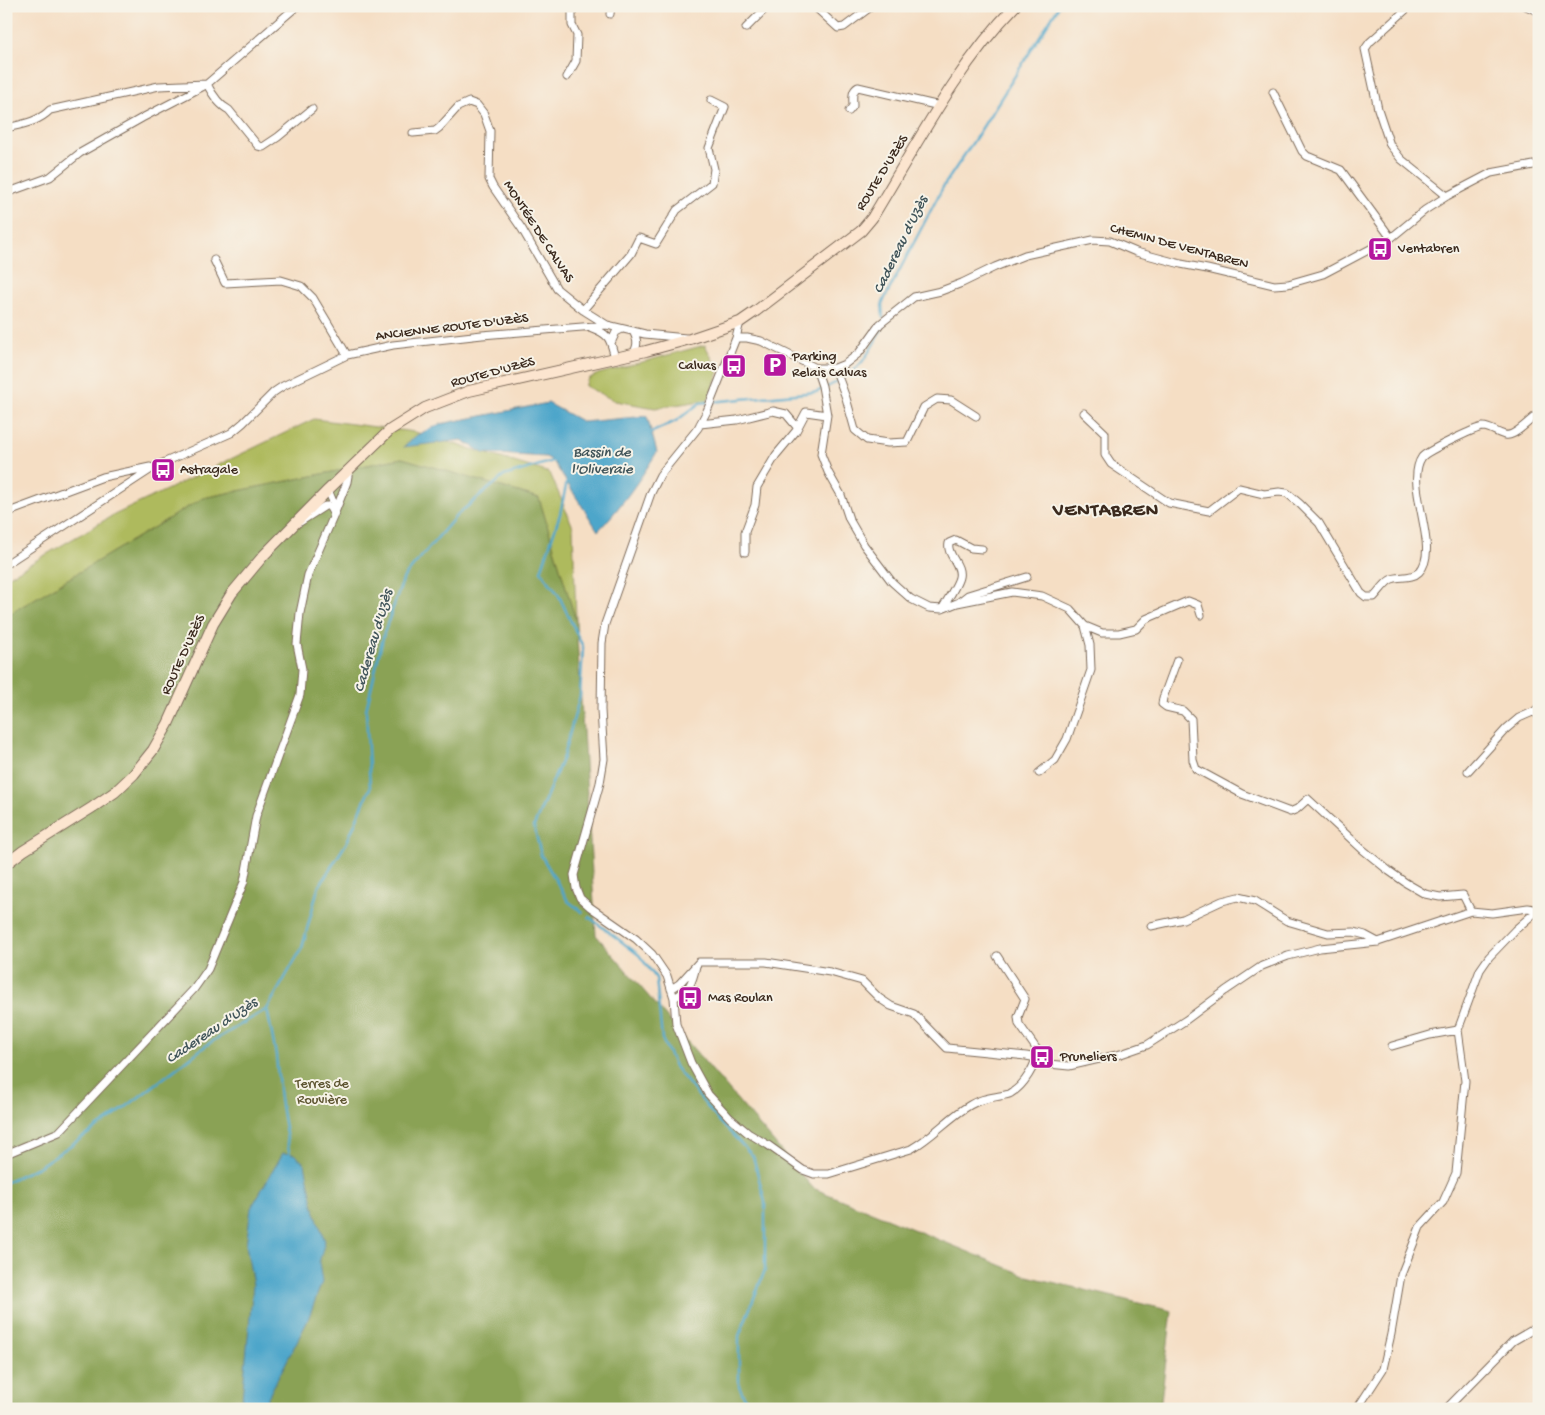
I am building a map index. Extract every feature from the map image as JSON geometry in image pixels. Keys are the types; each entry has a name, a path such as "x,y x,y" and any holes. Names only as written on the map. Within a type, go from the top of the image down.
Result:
{"main road":[{"name":"ROUTE D'UZÈS","path":"6,864 22,851 115,792 134,774 153,750 168,724 213,624 232,593 264,555 390,430 425,408 469,391 633,354 740,322 861,231 872,218 968,61 1015,6"}],"street":[{"path":"6,193 50,177 80,153 207,84 297,6"},
{"path":"567,77 576,62 577,35 572,25 572,6"},
{"path":"746,28 768,6"},
{"path":"814,6 838,28 844,27 872,6"},
{"path":"1410,6 1370,42 1365,49 1378,108 1390,145 1401,159 1447,196"},
{"path":"1526,6 1539,12"},
{"path":"207,84 212,94 223,107 230,110 258,146 263,147 278,137 312,109"},
{"path":"6,128 44,117 50,110 159,86 207,84"},
{"path":"849,111 854,106 854,88 858,87 940,106"},
{"path":"1273,92 1302,151 1307,156 1341,170 1391,238"},
{"path":"583,310 631,254 639,238 656,244 677,210 712,184 714,169 709,148 725,107 710,100"},
{"name":"MONTÉE DE CALVAS","path":"413,133 435,131 458,108 470,102 477,105 484,114 490,132 489,180 493,187 522,229 558,289 583,310 607,325"},
{"name":"CHEMIN DE VENTABREN","path":"835,368 845,364 859,353 883,321 914,297 940,291 962,283 1025,255 1093,240 1110,240 1136,252 1157,258 1274,285 1288,284 1323,274 1391,238 1425,210 1491,173 1532,167 1539,164"},
{"path":"214,260 225,283 281,280 300,286 313,298 347,355"},
{"path":"740,322 736,338 700,424 660,475 651,493 605,624 602,643 601,700 604,759 600,783 574,875 580,898 636,939 652,954 667,976 674,998 676,1024 691,1063 708,1094 730,1118 748,1133 802,1170 814,1174 829,1174 901,1153 921,1144 951,1118 971,1104 984,1098 1011,1094 1025,1080 1037,1058 1038,1051 1019,1024 1018,1018 1025,999 997,956"},
{"name":"ANCIENNE ROUTE D'UZÈS","path":"6,564 156,466 231,433 274,392 347,355 393,345 482,335 607,325 633,331 690,338"},
{"path":"590,327 604,333 611,344 615,358"},
{"path":"611,344 616,332 622,329"},
{"path":"633,331 638,340 633,354"},
{"path":"736,338 761,341 816,368 835,368 855,430 867,440 888,443 907,442 924,407 937,399 951,400 976,416"},
{"path":"816,368 823,389 827,415 821,454 828,472 841,495 849,519 864,545 892,582 911,599 929,608 942,610 957,604 1012,592 1042,596 1070,609 1085,626 1102,633 1119,633 1136,629 1146,619 1188,601 1198,605 1201,615"},
{"path":"700,424 737,420 773,411 786,414 797,427"},
{"path":"746,552 744,532 755,505 757,487 806,412 827,415"},
{"path":"1084,413 1105,433 1105,455 1111,464 1169,503 1209,511 1238,488 1264,494 1279,492 1287,494 1319,523 1361,593 1366,597 1374,596 1390,580 1414,576 1420,571 1426,557 1426,544 1416,482 1423,456 1475,429 1484,427 1506,436 1513,434 1539,413"},
{"path":"6,513 103,477 156,466"},
{"path":"6,1154 59,1132 194,989 208,969 244,882 256,816 300,695 302,669 297,644 300,613 308,575 334,516 347,482 349,470"},
{"path":"330,488 337,491 339,501"},
{"path":"330,488 334,504 334,516"},
{"path":"290,529 325,506 330,506 334,516"},
{"path":"942,610 959,577 958,568 948,548 948,543 956,540 971,548 982,549"},
{"path":"957,604 968,595 1027,577"},
{"path":"1039,773 1055,760 1067,739 1091,670 1090,645 1085,626"},
{"path":"1177,660 1162,704 1166,707 1183,710 1191,719 1193,760 1196,769 1242,794 1290,812 1297,809 1308,799 1389,871 1424,894 1440,897 1462,895 1471,911"},
{"path":"1468,771 1506,729 1519,718 1537,712"},
{"path":"1152,926 1183,919 1222,901 1238,897 1255,901 1287,921 1328,933 1354,932 1378,942"},
{"path":"671,989 679,984 699,962 766,962 830,972 862,981 879,998 891,1006 914,1014 947,1048 1026,1056 1037,1058 1049,1064 1068,1066 1147,1045 1262,966 1288,956 1320,948 1378,942 1471,911 1492,913 1528,908 1538,912"},
{"path":"1357,1409 1383,1369 1401,1275 1420,1227 1444,1202 1456,1173 1465,1081 1458,1030 1480,970 1489,956 1515,930 1538,912"},
{"path":"674,998 692,984 696,966"},
{"path":"1392,1046 1430,1035 1458,1030"},
{"path":"1446,1409 1513,1341 1539,1326"}],"green space":[{"name":"Bassin de l'Oliveraie","path":"705,345 719,372 708,400 655,408 615,401 585,386 588,379 598,374"},
{"path":"314,419 415,432 550,473 573,527 576,621 539,498 402,458 203,498 6,616 6,578 110,517"},
{"name":"Terres de Rouvière","path":"402,458 539,498 576,621 596,935 813,1188 1027,1276 1172,1311 1160,1409 6,1409 6,616 203,498"}],"water":[{"name":"Bassin de l'Oliveraie","path":"548,403 583,422 647,416 657,452 630,493 598,531 553,461 546,457 483,453 462,440 403,447 417,435 440,424"},
{"path":"283,1153 294,1154 305,1164 315,1213 325,1241 319,1263 322,1282 307,1322 263,1407 260,1409 241,1409 253,1285 246,1245 251,1208"}],"waterway":[{"name":"Cadereau d'Uzès","path":"883,318 882,305 885,298 943,187 1059,6"},
{"name":"Cadereau d'Uzès","path":"650,433 676,421 700,403 816,392 829,386 847,376 862,362 875,342 883,324"},
{"name":"Cadereau d'Uzès","path":"6,1182 38,1167 113,1117 208,1044 267,1009 302,948 318,888 347,842 370,788 366,710 384,633 404,577 457,515 504,476 556,460"},
{"path":"567,481 560,514 541,571 558,594 583,647 580,696 563,757 534,826 541,855 568,901 582,912"},
{"path":"589,917 639,955 656,978 662,1039 676,1068 717,1119 753,1156 765,1202 765,1270 739,1336 739,1386 750,1409"},
{"path":"267,1009 276,1055 280,1099 290,1157"}],"place":[{"name":"Ventabren","path":"1380,249"},
{"name":"Parking Relais Calvas","path":"775,365"},
{"name":"Calvas","path":"734,366"},
{"name":"Astragale","path":"163,470"},
{"name":"Mas Roulan","path":"690,998"},
{"name":"Pruneliers","path":"1042,1057"}],"district":[{"name":"VENTABREN","path":"1106,511"}]}
